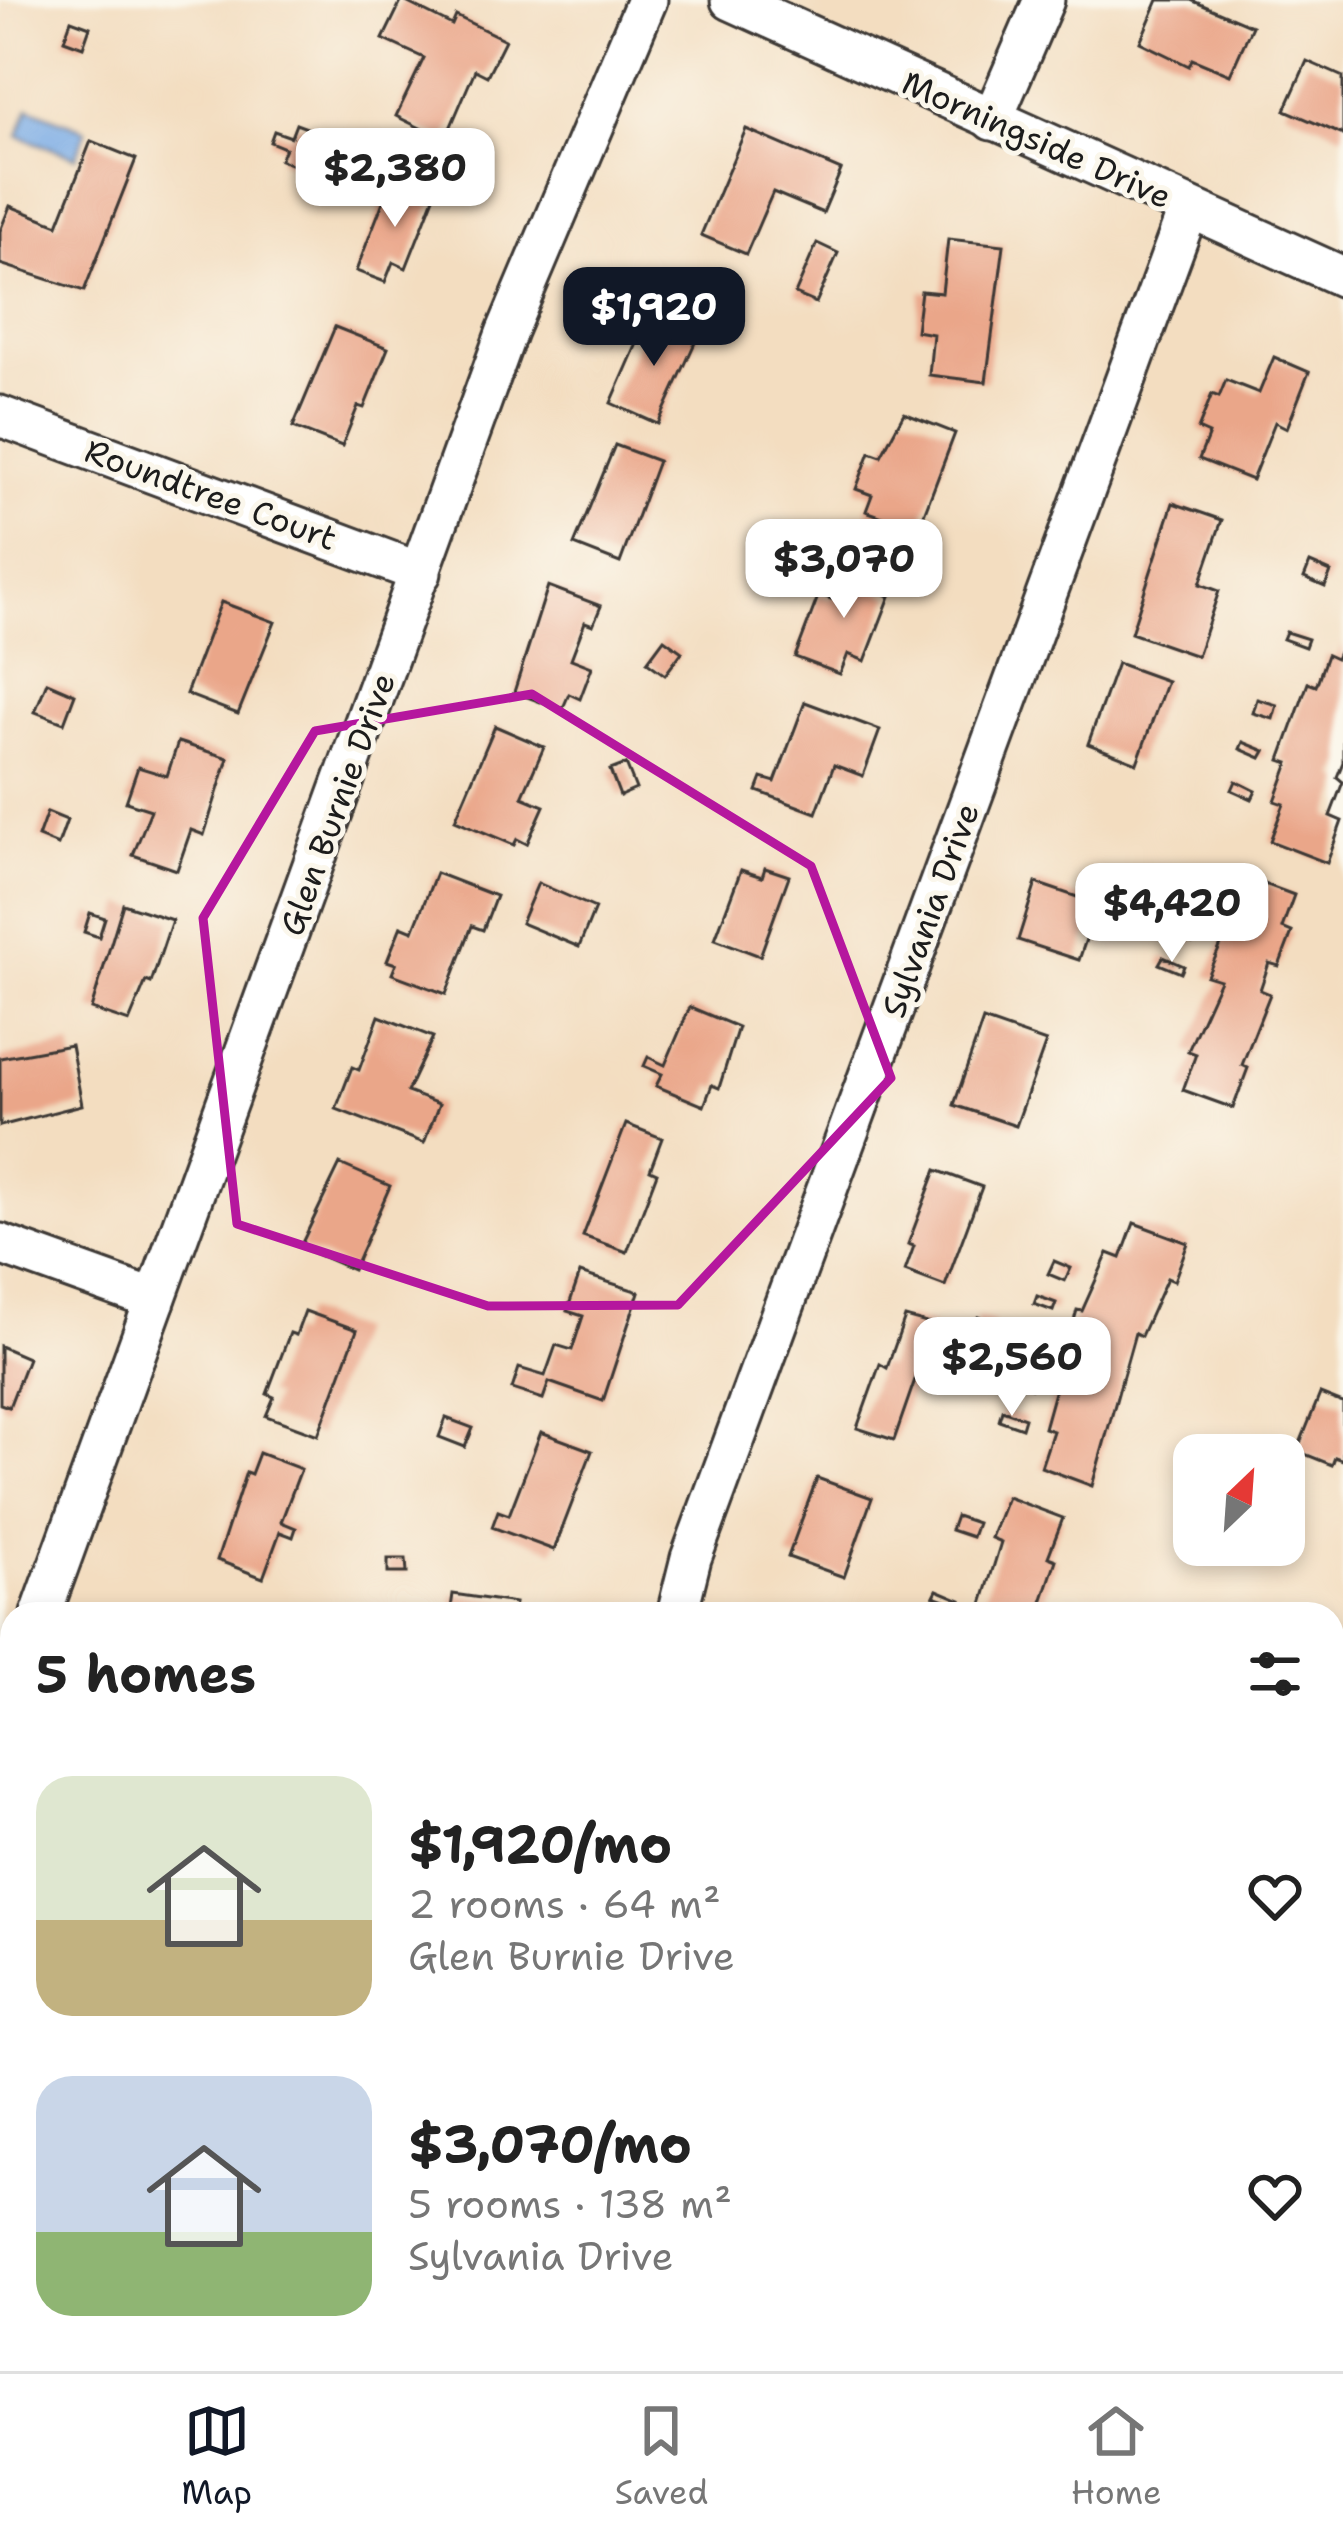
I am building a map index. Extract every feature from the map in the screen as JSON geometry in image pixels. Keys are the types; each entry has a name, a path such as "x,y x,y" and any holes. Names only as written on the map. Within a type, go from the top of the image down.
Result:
{"street":[{"name":"Glen Burnie Drive","path":"45,1602 507,331 647,0"},
{"name":"Morningside Drive","path":"731,0 1343,277"},
{"path":"992,120 1044,0"},
{"name":"Sylvania Drive","path":"680,1602 692,1558 1189,208"},
{"name":"Roundtree Court","path":"0,416 421,573"},
{"path":"0,1244 155,1300"}],"highlighted area":[{"path":"532,694 811,866 891,1078 678,1305 488,1306 237,1224 203,918 315,731"}],"water":[{"path":"29,108 86,130 76,157 18,136"}],"building":[{"path":"402,0 452,25 456,16 505,40 487,76 475,70 445,140 396,116 424,58 383,39"},
{"path":"1158,0 1191,0 1252,26 1230,75 1192,59 1189,66 1140,42"},
{"path":"71,20 90,27 83,47 64,40"},
{"path":"1307,61 1343,77 1343,135 1285,110"},
{"path":"296,124 336,139 322,176 280,160 285,148 270,142 274,131 291,137"},
{"path":"746,129 841,170 823,213 773,192 746,254 701,235"},
{"path":"91,141 136,159 84,291 0,264 0,231 10,206 58,225"},
{"path":"392,179 434,197 406,268 393,262 385,282 356,271"},
{"path":"948,239 1004,245 986,382 929,375 933,334 916,331 921,291 942,293"},
{"path":"817,243 838,253 816,303 795,294"},
{"path":"650,314 698,336 658,424 611,403"},
{"path":"335,327 388,348 364,408 358,406 342,446 293,427"},
{"path":"1274,357 1309,372 1287,428 1275,422 1252,480 1199,459 1209,434 1198,429 1212,394 1219,397 1226,380 1259,393"},
{"path":"904,413 955,433 918,530 866,511 872,495 856,489 870,452 881,456"},
{"path":"615,445 658,461 620,563 574,545"},
{"path":"1173,503 1222,520 1200,584 1219,591 1197,656 1131,633"},
{"path":"846,561 878,574 873,589 890,596 865,661 848,654 840,674 795,657 819,594 831,599"},
{"path":"1310,563 1331,572 1325,587 1304,578"},
{"path":"548,586 601,606 593,625 585,622 571,659 592,667 580,699 569,694 562,710 514,692"},
{"path":"221,602 275,622 238,714 186,694"},
{"path":"1286,632 1308,639 1305,647 1283,639"},
{"path":"664,639 682,652 665,675 647,662"},
{"path":"1343,643 1343,762 1337,777 1343,782 1330,816 1342,821 1327,863 1270,841 1284,804 1275,801 1289,763 1280,760 1308,683 1316,686 1327,655 1336,659"},
{"path":"1117,663 1167,681 1137,763 1088,744"},
{"path":"47,682 75,694 64,723 35,712"},
{"path":"1257,699 1277,705 1273,719 1253,713"},
{"path":"805,702 880,730 863,776 834,765 816,813 757,791 762,778 775,782"},
{"path":"495,726 544,747 522,797 544,806 527,844 517,839 514,845 455,820"},
{"path":"178,742 228,758 204,835 191,830 177,870 133,855 151,810 126,802 138,767 167,776"},
{"path":"1243,742 1265,751 1261,758 1240,749"},
{"path":"626,764 636,789 620,796 610,770"},
{"path":"1236,781 1256,791 1252,799 1232,790"},
{"path":"47,812 67,820 58,845 38,837"},
{"path":"765,868 789,876 760,956 715,939 741,870 762,877"},
{"path":"436,873 496,896 483,930 472,926 446,994 392,974 396,964 387,961 401,926 413,931"},
{"path":"1243,876 1294,895 1282,928 1292,932 1279,966 1269,963 1260,990 1270,994 1242,1065 1248,1068 1233,1108 1183,1090 1196,1054 1188,1051 1220,980 1207,976 1232,920 1227,918"},
{"path":"538,883 595,908 579,947 521,923"},
{"path":"1036,883 1098,904 1079,960 1018,940"},
{"path":"123,904 172,920 151,983 146,981 129,1022 91,1009"},
{"path":"90,913 105,918 99,937 84,932"},
{"path":"1178,922 1197,930 1192,943 1173,935"},
{"path":"1163,957 1184,966 1181,973 1159,964"},
{"path":"690,1007 738,1027 719,1088 712,1085 704,1106 656,1086 662,1074 644,1066 648,1057 665,1065"},
{"path":"379,1016 433,1037 407,1092 439,1104 424,1143 336,1109 352,1067 359,1070"},
{"path":"983,1020 1046,1042 1016,1126 954,1105"},
{"path":"71,1045 82,1105 0,1126 0,1058"},
{"path":"626,1124 662,1138 650,1170 657,1173 627,1252 583,1236"},
{"path":"340,1164 390,1186 353,1270 300,1247"},
{"path":"936,1170 982,1187 945,1286 905,1271 914,1246 908,1244"},
{"path":"1134,1223 1188,1243 1174,1281 1167,1278 1141,1336 1135,1333 1092,1486 1041,1467 1053,1431 1044,1428 1077,1310 1082,1311 1108,1253 1121,1258"},
{"path":"1054,1261 1071,1268 1065,1281 1048,1274"},
{"path":"580,1273 639,1292 603,1401 549,1382 543,1399 512,1389 519,1368 545,1376 556,1345 572,1350 583,1316 567,1311"},
{"path":"1037,1296 1056,1303 1053,1311 1034,1304"},
{"path":"305,1311 357,1330 318,1435 266,1416 274,1397 267,1394 290,1333 296,1335"},
{"path":"905,1317 934,1325 894,1440 857,1428 880,1364 887,1368"},
{"path":"978,1317 995,1323 987,1346 969,1340"},
{"path":"0,1346 28,1358 9,1407 0,1404"},
{"path":"1013,1363 1037,1372 1031,1388 1007,1379"},
{"path":"1320,1394 1343,1403 1343,1460 1335,1457 1332,1465 1305,1454 1304,1434"},
{"path":"1002,1410 1025,1418 1022,1428 999,1420"},
{"path":"446,1418 473,1428 465,1447 439,1437"},
{"path":"541,1432 592,1451 554,1550 492,1527 498,1511 509,1515"},
{"path":"259,1453 301,1469 281,1522 296,1528 293,1537 280,1532 263,1578 217,1560 246,1472 251,1474"},
{"path":"817,1478 872,1498 844,1577 788,1557"},
{"path":"1007,1497 1063,1518 1048,1557 1056,1560 1042,1602 983,1602 1001,1542 991,1538"},
{"path":"956,1516 977,1523 972,1537 951,1530"},
{"path":"388,1559 406,1559 407,1573 388,1573"},
{"path":"937,1590 961,1600 951,1602 934,1596"},
{"path":"453,1594 508,1602 452,1602"}]}
